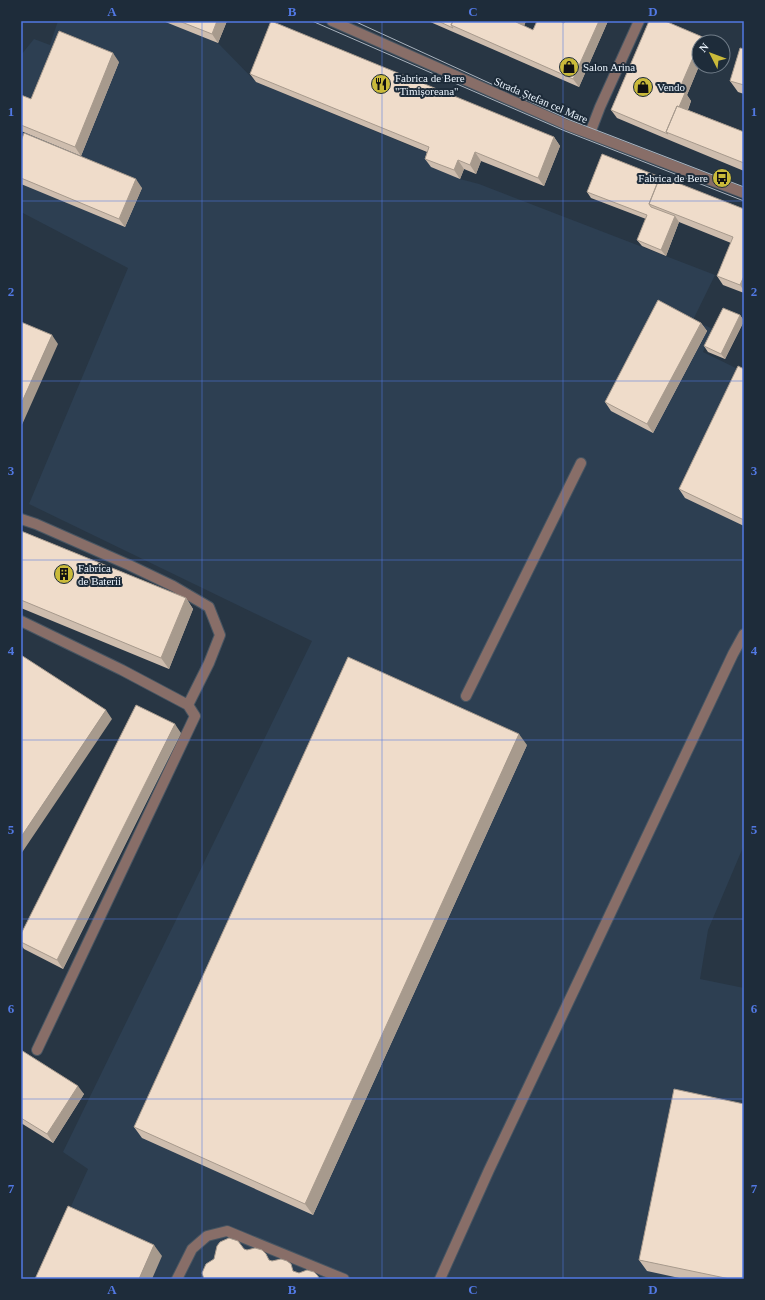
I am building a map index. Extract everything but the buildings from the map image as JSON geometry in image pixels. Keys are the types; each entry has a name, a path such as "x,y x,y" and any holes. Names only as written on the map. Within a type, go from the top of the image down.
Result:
{"street":[{"name":"Strada Ștefan cel Mare","path":"332,21 567,125 744,194"},
{"path":"590,133 600,107 639,21"},
{"path":"466,696 580,463"},
{"path":"21,519 36,524 129,565 173,586 209,607 220,635 209,664 188,705"},
{"path":"21,621 122,670 188,705 195,716 37,1050"},
{"path":"440,1279 489,1170 733,654 744,634"},
{"path":"177,1279 192,1249 207,1236 227,1231 344,1279"}],"shaded area":[{"path":"58,21 227,21 218,43 256,82 435,156 460,179 479,184 715,275 693,320 713,329 703,352 744,372 744,845 708,930 700,979 744,988 744,1279 38,1279 88,1169 63,1152 312,641 29,504 128,268 21,212 21,55 34,39 50,45"}],"tram line":[{"path":"312,21 565,131 744,201"},
{"path":"354,21 570,120 744,187"}],"place":[{"name":"Salon Arina","path":"569,67"},
{"name":"Fabrica de Bere \"Timișoreana\"","path":"381,84"},
{"name":"Vendo","path":"643,87"},
{"name":"Fabrica de Bere","path":"722,178"},
{"name":"Fabrica de Baterii","path":"64,574"}]}
